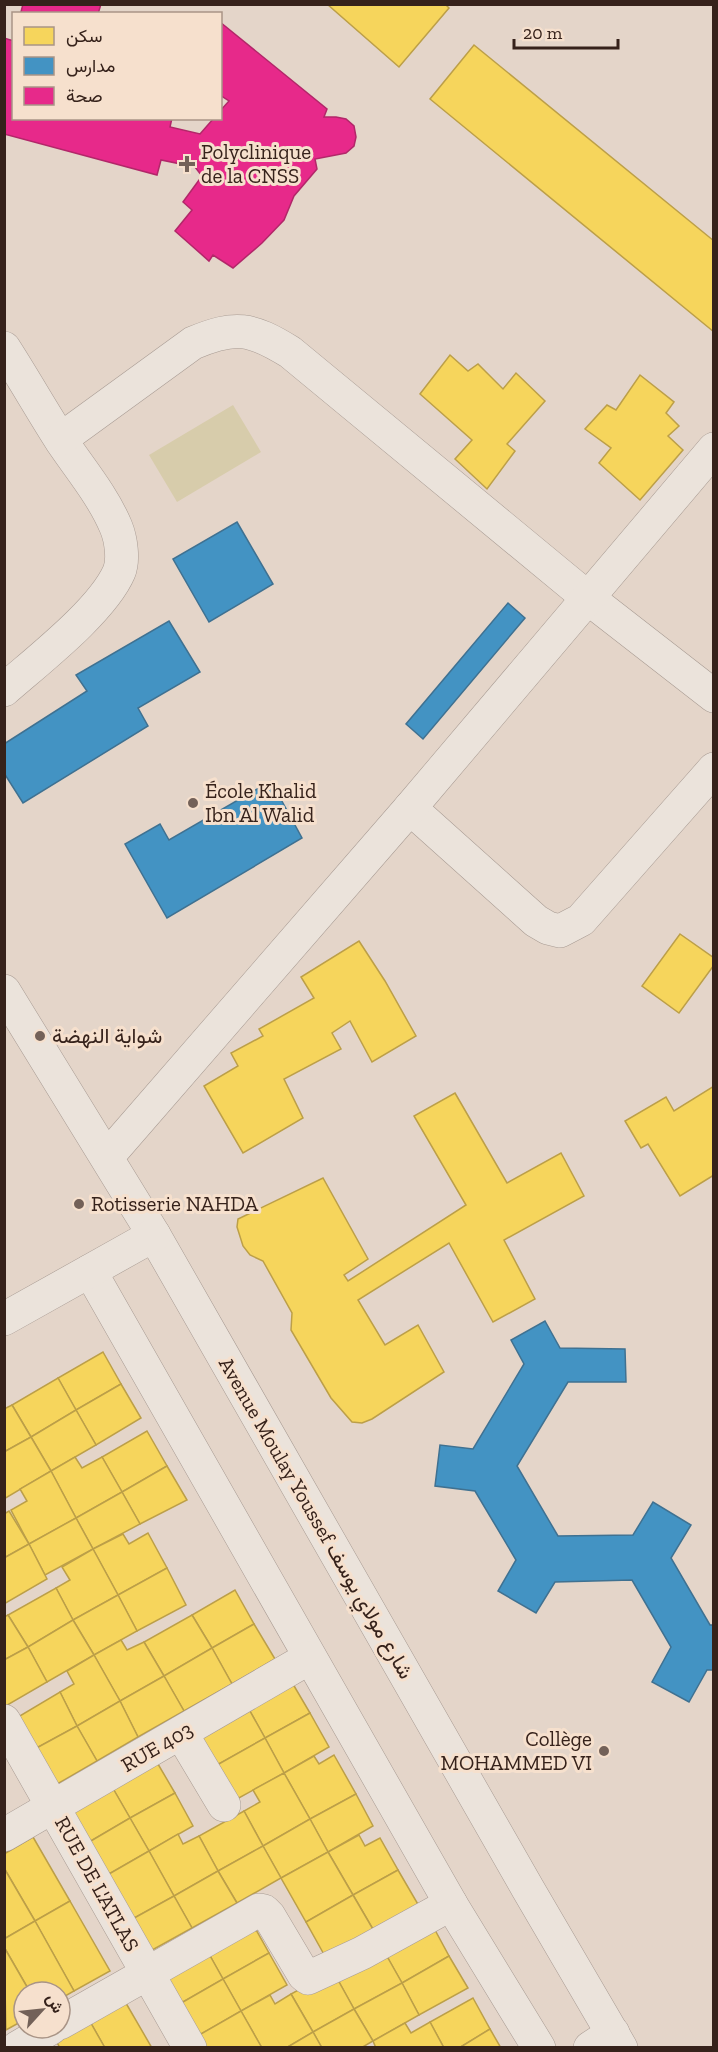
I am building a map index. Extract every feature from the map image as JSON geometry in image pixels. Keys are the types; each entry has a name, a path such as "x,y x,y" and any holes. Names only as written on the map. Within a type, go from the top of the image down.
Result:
{"street":[{"path":"61,439 193,343 216,333 237,331 253,333 269,339 290,352 588,598 714,696"},
{"path":"4,348 104,502 117,530 121,549 120,570 87,616 4,690"},
{"path":"107,1157 410,808 714,449"},
{"path":"410,808 536,921 548,928 560,931 581,920 714,769"},
{"name":"Avenue Moulay Youssef شارع مولاي يوسف","path":"4,991 154,1235 522,1879 608,2043"},
{"path":"4,1319 154,1235"},
{"path":"90,1271 451,1904 539,2048"},
{"name":"RUE 403","path":"4,1835 309,1658"},
{"name":"RUE DE L'ATLAS","path":"4,1721 190,2048"},
{"path":"181,1732 224,1805"},
{"path":"72,2016 262,1910 269,1916 308,1978 362,1953 451,1904"},
{"path":"17,2048 31,2040"}],"shaded area":[{"path":"233,405 261,452 177,502 149,455"}],"building: سكن":[{"path":"327,4 445,4 449,8 399,67"},
{"path":"474,45 714,241 714,332 430,99"},
{"path":"450,355 468,371 478,364 503,389 516,373 545,401 507,444 515,451 487,489 455,459 472,440 420,394"},
{"path":"640,375 674,402 666,413 679,426 668,436 683,450 640,500 599,463 611,448 585,429 607,405 616,410"},
{"path":"680,934 714,958 714,965 679,1013 642,986"},
{"path":"359,941 416,1036 372,1062 350,1021 332,1033 341,1049 284,1079 303,1118 243,1153 204,1086 238,1066 231,1053 263,1036 259,1029 314,998 301,977"},
{"path":"714,1086 714,1175 680,1196 648,1144 641,1148 625,1121 666,1097 674,1111"},
{"path":"455,1093 507,1183 561,1153 584,1196 504,1240 535,1299 493,1322 449,1243 358,1300 385,1345 418,1325 444,1372 372,1419 362,1423 352,1422 331,1398 291,1330 292,1313 263,1261 250,1255 243,1246 237,1227 238,1219 323,1178 368,1259 344,1275 348,1281 466,1205 414,1116"},
{"path":"103,1352 121,1384 76,1410 58,1378"},
{"path":"58,1378 76,1410 31,1437 12,1405"},
{"path":"121,1384 141,1418 96,1445 76,1410"},
{"path":"12,1405 31,1437 4,1452 4,1409"},
{"path":"76,1410 96,1445 51,1471 31,1437"},
{"path":"147,1431 167,1466 122,1492 102,1457"},
{"path":"31,1437 51,1471 4,1499 4,1452"},
{"path":"75,1457 82,1468 102,1457 122,1492 76,1518 51,1471"},
{"path":"167,1466 187,1500 140,1524 122,1492"},
{"path":"51,1471 76,1518 29,1544 11,1510 27,1501 20,1489"},
{"path":"122,1492 140,1524 93,1549 76,1518"},
{"path":"9,1511 29,1544 4,1558 4,1514"},
{"path":"76,1518 93,1549 45,1575 29,1544"},
{"path":"148,1533 167,1568 118,1595 93,1549 123,1534 129,1544"},
{"path":"29,1544 47,1579 4,1604 4,1558"},
{"path":"93,1549 118,1595 73,1620 56,1588 70,1580 62,1567"},
{"path":"167,1568 186,1605 137,1631 118,1595"},
{"path":"56,1588 73,1620 28,1647 8,1615"},
{"path":"235,1590 254,1624 212,1648 192,1615"},
{"path":"118,1595 137,1631 94,1655 73,1620"},
{"path":"8,1615 28,1647 4,1660 4,1617"},
{"path":"192,1615 212,1648 164,1676 144,1642"},
{"path":"73,1620 94,1655 47,1682 28,1647"},
{"path":"254,1624 275,1659 232,1684 212,1648"},
{"path":"121,1640 127,1650 144,1642 164,1676 120,1701 94,1655"},
{"path":"28,1647 47,1682 4,1707 4,1660"},
{"path":"212,1648 232,1684 184,1711 164,1676"},
{"path":"94,1655 120,1701 77,1726 60,1692 74,1684 67,1671"},
{"path":"164,1676 184,1711 138,1737 120,1701"},
{"path":"290,1679 310,1713 265,1738 246,1704"},
{"path":"60,1692 77,1726 31,1751 13,1720"},
{"path":"120,1701 138,1737 97,1761 77,1726"},
{"path":"246,1704 265,1738 217,1765 198,1731"},
{"path":"310,1713 329,1747 284,1773 265,1738"},
{"path":"77,1726 97,1761 52,1787 31,1751"},
{"path":"265,1738 284,1773 237,1799 217,1765"},
{"path":"334,1755 356,1794 310,1819 284,1773 314,1756 319,1764"},
{"path":"155,1759 175,1793 130,1818 111,1785"},
{"path":"284,1773 310,1819 263,1846 244,1811 260,1802 253,1790"},
{"path":"111,1785 130,1818 84,1845 64,1811"},
{"path":"175,1793 193,1826 149,1851 130,1818"},
{"path":"356,1794 373,1826 328,1852 310,1819"},
{"path":"244,1811 263,1846 218,1871 199,1836"},
{"path":"130,1818 149,1851 102,1878 84,1845"},
{"path":"310,1819 328,1852 281,1878 263,1846"},
{"path":"178,1834 183,1844 199,1836 218,1871 174,1896 149,1851"},
{"path":"359,1835 365,1846 380,1838 398,1870 353,1895 328,1852"},
{"path":"33,1837 70,1901 35,1921 4,1868 4,1854"},
{"path":"263,1846 281,1878 237,1903 218,1871"},
{"path":"149,1851 174,1896 127,1922 102,1878"},
{"path":"328,1852 353,1895 306,1922 281,1878"},
{"path":"4,1868 35,1921 4,1939"},
{"path":"398,1870 419,1906 374,1931 353,1895"},
{"path":"218,1871 237,1903 192,1928 174,1896"},
{"path":"353,1895 374,1931 326,1958 306,1922"},
{"path":"174,1896 192,1928 145,1954 127,1922"},
{"path":"70,1901 110,1971 74,1991 72,1980 68,1980 35,1921"},
{"path":"428,1917 449,1956 402,1983 380,1944"},
{"path":"250,1919 269,1953 223,1979 204,1945"},
{"path":"35,1921 68,1980 23,1980 4,1947 4,1939"},
{"path":"380,1944 402,1983 354,2009 333,1971"},
{"path":"204,1945 223,1979 176,2006 157,1972"},
{"path":"4,1947 23,1980 12,1980 12,2027 6,2030"},
{"path":"269,1953 287,1985 241,2011 223,1979"},
{"path":"449,1956 468,1988 419,2015 402,1983"},
{"path":"333,1971 354,2009 313,2032 291,1994"},
{"path":"223,1979 241,2011 194,2038 176,2006"},
{"path":"402,1983 419,2015 373,2041 354,2009"},
{"path":"291,1994 313,2032 286,2048 262,2048 241,2011 270,1995 275,2004"},
{"path":"123,1998 152,2048 105,2048 88,2018"},
{"path":"473,1998 490,2029 459,2048 444,2048 430,2022"},
{"path":"354,2009 373,2041 361,2048 322,2048 313,2032"},
{"path":"241,2011 262,2048 200,2048 194,2038"},
{"path":"88,2018 105,2048 60,2048 56,2040 72,2040 72,2027"},
{"path":"430,2022 444,2048 376,2048 373,2041 405,2023 411,2033"},
{"path":"490,2029 501,2048 459,2048"},
{"path":"313,2032 322,2048 286,2048"}],"building: مدارس":[{"path":"237,522 273,584 209,622 173,559"},
{"path":"508,603 525,618 423,739 406,724"},
{"path":"169,621 200,672 138,708 148,726 23,803 4,773 4,744 87,691 76,675"},
{"path":"271,781 302,838 167,918 125,844 160,824 169,840"},
{"path":"545,1321 560,1348 625,1349 626,1382 568,1382 517,1466 558,1536 633,1535 653,1502 691,1525 671,1558 710,1625 714,1625 714,1670 707,1670 689,1702 652,1682 671,1647 632,1580 555,1582 536,1613 498,1591 516,1560 475,1491 435,1486 440,1445 473,1449 524,1364 511,1340"}],"building: صحة":[{"path":"23,4 101,4 99,12 21,12"},
{"path":"222,24 327,109 324,117 346,119 354,126 356,137 354,146 346,153 315,159 317,169 294,196 284,220 233,268 213,255 209,261 175,231 192,210 183,202 202,176 195,167 161,160 157,175 4,134 4,38 12,40 12,120 172,120 170,127 200,134 212,120 222,120 222,109 229,101 222,96"}],"place":[{"name":"Polyclinique de la CNSS","path":"187,164"},
{"name":"École Khalid Ibn Al Walid","path":"193,803"},
{"name":"شواية النهضة","path":"40,1036"},
{"name":"Rotisserie NAHDA","path":"79,1204"},
{"name":"Collège MOHAMMED VI","path":"604,1751"}]}
